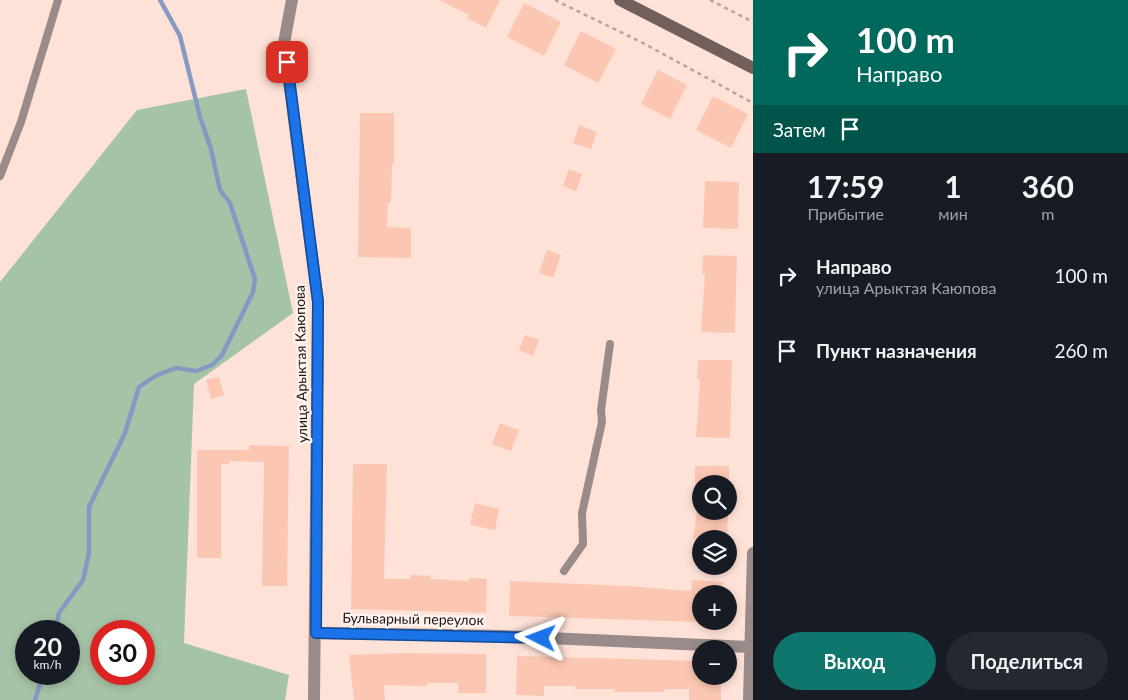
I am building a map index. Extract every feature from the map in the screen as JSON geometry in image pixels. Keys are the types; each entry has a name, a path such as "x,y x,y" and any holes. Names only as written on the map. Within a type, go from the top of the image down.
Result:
{"street":[{"name":"улица Арыктая Каюпова","path":"292,0 284,43 318,302 314,700"},
{"path":"620,0 753,68"},
{"path":"749,700 753,553"},
{"name":"Бульварный переулок","path":"316,633 502,636 750,647"}],"lane":[{"path":"0,176 21,122 58,0"},
{"path":"564,572 583,544 582,512 602,422 601,410 610,344"}],"path":[{"path":"555,0 643,43 753,103"},
{"path":"710,0 753,22"}],"green space":[{"path":"246,89 293,313 194,384 184,643 289,675 285,700 0,700 0,282 137,110"}],"building":[{"path":"439,0 500,0 486,28 467,18 469,15"},
{"path":"524,3 561,22 544,56 507,37"},
{"path":"581,31 616,49 598,83 564,65"},
{"path":"658,70 687,85 670,119 641,104"},
{"path":"713,96 748,114 731,148 696,130"},
{"path":"360,113 394,113 394,164 392,164 391,203 388,202 387,227 411,228 411,258 358,257"},
{"path":"579,125 597,132 591,149 573,143"},
{"path":"569,169 582,174 576,191 563,186"},
{"path":"705,181 739,182 738,229 703,228"},
{"path":"547,250 561,255 553,278 539,273"},
{"path":"703,255 737,256 735,333 701,332 705,274 702,274"},
{"path":"525,335 539,340 533,356 519,350"},
{"path":"698,360 732,360 730,438 696,437 700,379 697,379"},
{"path":"219,377 224,395 211,399 206,380"},
{"path":"500,423 519,430 511,451 492,444"},
{"path":"249,445 289,446 287,586 262,586 264,462 229,461 229,464 221,464 221,558 197,558 197,450 249,450"},
{"path":"353,464 387,464 384,579 410,579 411,575 431,576 430,579 469,581 469,578 487,579 486,613 351,609"},
{"path":"695,466 729,466 729,475 695,475"},
{"path":"475,503 499,509 495,530 470,525"},
{"path":"696,520 728,520 727,530 694,530"},
{"path":"692,580 723,582 723,585 692,585 692,622 509,616 510,581 691,591"},
{"path":"406,653 486,654 486,693 458,693 458,683 427,683 427,686 384,685 385,700 354,700 349,655"},
{"path":"517,656 692,661 692,685 721,685 721,700 689,700 689,689 664,689 664,692 615,692 615,689 575,689 575,686 544,686 544,696 516,695"}],"waterway":[{"path":"57,620 59,613 83,580 89,553 89,507 125,433 139,387 157,375 176,368 196,371 212,365 222,355 253,292 255,279 230,203 220,190 211,149 200,117 180,36 160,0"},
{"path":"35,700 40,685"}],"route":[{"path":"287,62 318,302 316,633 541,638"}]}
